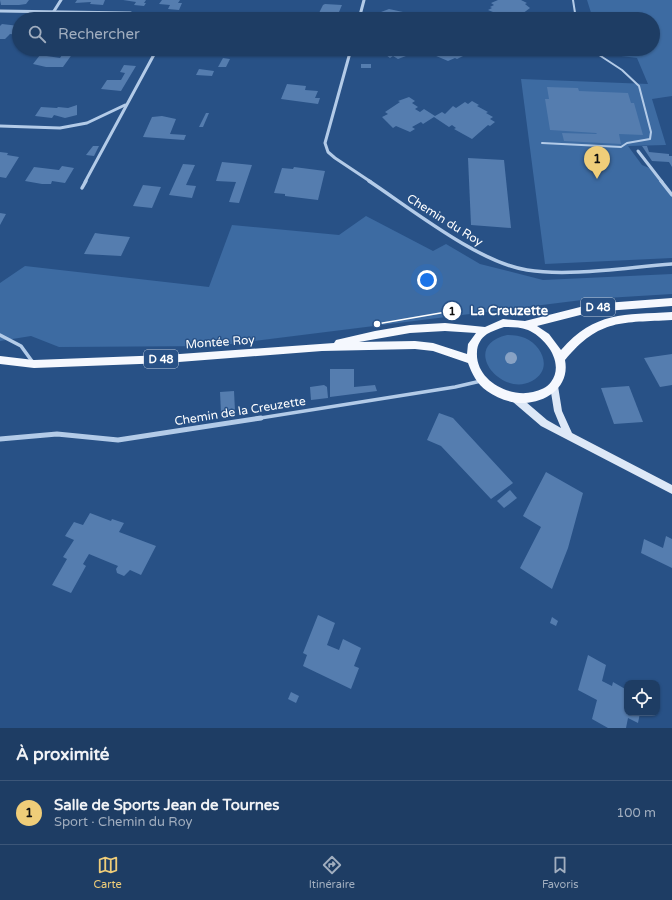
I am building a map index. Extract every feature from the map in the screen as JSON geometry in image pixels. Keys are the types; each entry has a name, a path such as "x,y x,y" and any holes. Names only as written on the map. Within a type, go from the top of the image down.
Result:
{"main road":[{"name":"D 48","path":"526,325 592,308 672,302"},
{"name":"D 48","path":"560,358 576,340 595,326 620,320 672,316"},
{"path":"514,323 526,325 548,338 556,348 562,368 559,378 554,386 544,394 531,398 516,399 497,393 482,381 474,371 470,360 471,349 475,338 483,330 492,325 514,323"},
{"name":"D 48","path":"322,347 383,331 412,328 462,327 483,330"},
{"name":"D 48","path":"322,347 415,345 432,347 470,360"},
{"name":"Montée Roy","path":"0,360 34,364 166,359 322,347"}],"street":[{"path":"0,11 54,12 62,0"},
{"path":"361,12 364,0"},
{"path":"82,188 125,105 153,56"},
{"name":"Chemin du Roy","path":"349,56 325,143 328,152 388,194 460,241 490,258 525,270 553,273 672,264"},
{"path":"0,126 60,128 87,123 125,105"},
{"path":"638,151 672,195"},
{"path":"0,335 21,346 34,364"},
{"name":"Chemin de la Creuzette","path":"0,439 57,434 118,440 455,387 482,381"},
{"path":"554,386 558,411 568,434"},
{"path":"516,399 544,423 568,434 672,490"}],"lane":[{"path":"573,0 575,12"},
{"path":"542,143 621,147 627,143 650,139 651,132 639,86 622,70 601,56"}],"shaded area":[{"path":"587,0 672,0 672,96 652,99 666,145 628,146 642,165 649,168 672,195 672,258 545,264 521,79 648,84 637,58 621,56 660,56 660,12 591,12"},
{"path":"366,216 433,251 446,244 480,264 543,280 672,274 672,294 590,299 215,346 59,347 31,336 0,341 0,283 25,266 209,287 232,225 339,235"},
{"path":"507,335 525,338 541,352 544,365 542,371 532,381 520,384 508,383 498,377 490,368 486,359 486,349 493,341"}],"building":[{"path":"0,0 29,0 26,4 1,5"},
{"path":"77,0 105,0 103,5 90,4 91,2 75,3"},
{"path":"123,0 146,0 144,3 146,3 144,6 134,5 136,2"},
{"path":"162,0 180,0 178,3 182,3 179,10 168,9 170,5 159,4"},
{"path":"498,0 521,0 527,3 525,4 530,8 525,12 493,12 488,10 494,5 491,3"},
{"path":"323,5 342,5 339,12 320,12"},
{"path":"389,9 403,12 381,12"},
{"path":"2,24 12,25 12,34 10,34 5,39 0,39 0,26"},
{"path":"39,56 60,58 61,56 71,56 63,67 46,67 33,64"},
{"path":"393,56 406,56 398,59"},
{"path":"436,56 463,56 457,59 455,58 448,61"},
{"path":"223,58 230,59 226,67 218,67"},
{"path":"361,64 371,64 371,68 361,68"},
{"path":"124,65 136,66 121,91 101,89 107,80 121,80 125,73 120,72"},
{"path":"199,69 214,71 212,76 196,75"},
{"path":"287,84 306,86 305,90 318,91 315,98 320,98 318,104 281,99"},
{"path":"547,87 578,88 579,91 628,93 631,103 634,103 643,135 619,134 621,144 564,141 562,133 597,134 550,130 545,99 549,99"},
{"path":"409,97 415,101 412,103 418,107 415,109 420,112 424,109 435,116 442,112 445,114 453,106 456,108 465,102 468,104 472,101 479,105 477,106 488,112 486,113 493,117 490,119 495,122 490,126 488,125 472,139 454,129 456,128 452,125 449,127 434,117 423,124 421,122 412,127 415,129 410,132 396,126 393,128 382,117 388,114 385,112 400,102 398,101"},
{"path":"77,105 77,115 65,118 54,115 52,118 35,116 41,107 68,108"},
{"path":"206,113 209,113 203,127 199,127"},
{"path":"162,116 176,119 170,134 186,135 184,140 143,137 152,117"},
{"path":"93,146 99,146 94,156 86,155"},
{"path":"642,146 647,146 649,152 669,154 669,156 672,156 672,167 669,162 652,161"},
{"path":"0,152 19,157 6,178 0,177"},
{"path":"468,158 504,160 511,228 471,225"},
{"path":"222,162 252,165 239,203 229,202 236,182 216,181"},
{"path":"183,164 195,165 186,185 196,186 192,198 169,195"},
{"path":"62,166 74,168 65,183 52,181 51,184 42,184 25,181 34,167 59,170"},
{"path":"294,167 325,171 318,200 285,196 285,194 274,193 282,168 293,169"},
{"path":"143,185 161,187 152,208 133,206"},
{"path":"0,213 6,214 0,225"},
{"path":"95,233 130,237 121,256 84,254"},
{"path":"672,354 672,385 660,387 644,358"},
{"path":"330,369 354,369 354,387 375,385 377,391 330,397"},
{"path":"324,385 327,387 328,398 311,400 310,387"},
{"path":"629,386 643,422 614,424 601,388"},
{"path":"234,391 235,411 221,413 220,392"},
{"path":"439,413 453,418 513,483 491,499 441,446 427,440"},
{"path":"546,472 583,493 568,548 552,589 520,568 541,527 523,516"},
{"path":"510,490 517,498 504,508 497,501"},
{"path":"90,513 111,521 112,519 124,523 119,532 156,546 141,575 130,570 124,576 117,573 116,569 118,566 89,554 83,564 86,566 71,593 52,585 67,559 63,557 74,540 65,536 74,522 83,525"},
{"path":"666,536 672,539 672,568 641,553 644,539 663,548"},
{"path":"318,615 335,623 327,645 339,650 343,639 361,648 354,666 359,668 351,689 303,666 307,655 303,653"},
{"path":"552,617 558,621 556,626 550,623"},
{"path":"588,655 606,665 602,681 612,686 613,682 624,688 624,716 639,716 638,723 628,718 626,728 608,728 592,719 597,700 578,690"},
{"path":"291,692 299,696 296,703 288,699"}],"place":[{"name":"Salle de Sports Jean de Tournes","path":"597,179"},
{"name":"La Creuzette","path":"377,324"}]}
